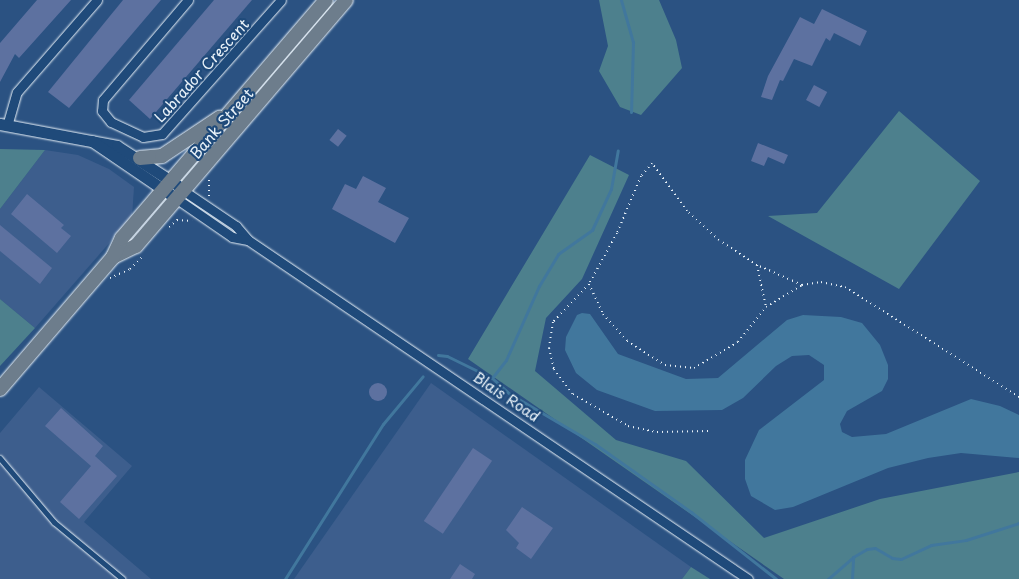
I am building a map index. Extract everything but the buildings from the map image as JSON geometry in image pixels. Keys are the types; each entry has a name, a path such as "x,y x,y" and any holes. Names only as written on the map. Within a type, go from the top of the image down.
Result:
{"main road":[{"name":"Bank Street","path":"0,389 113,257 122,238 326,0"},
{"name":"Bank Street","path":"113,257 136,246 346,0"},
{"path":"140,158 165,154 230,110"}],"street":[{"path":"97,0 17,92 4,125 118,146 140,158 168,186"},
{"name":"Labrador Crescent","path":"188,0 101,103 107,119 138,135 156,136 167,131 281,0"},
{"path":"91,140 180,195"},
{"name":"Blais Road","path":"180,195 212,224 232,237 248,240"},
{"name":"Blais Road","path":"180,195 236,226 248,240 547,440 748,579"}],"lane":[{"path":"0,458 54,522 123,579"}],"path":[{"path":"709,431 657,432 628,426 574,394 554,369 549,348 553,322 589,284 617,233 641,176 652,164 687,211 718,240 757,265 802,285"},
{"path":"166,230 177,220 212,224"},
{"path":"93,280 120,275 147,251"},
{"path":"757,265 766,307"},
{"path":"589,284 614,329 644,354 665,364 694,368 719,356 738,342 766,307 802,285 821,282 845,287 1019,397"}],"shaded area":[{"path":"45,150 78,155 109,169 134,187 132,217 35,328 0,299 0,209"},
{"path":"582,313 590,314 618,354 686,379 718,378 787,320 803,315 841,317 862,323 880,345 888,365 888,379 882,391 847,411 840,424 842,432 852,437 886,434 971,399 1000,406 1019,415 1019,458 961,453 928,458 888,468 793,507 775,510 751,496 745,479 745,460 759,430 824,380 824,365 809,355 792,356 776,366 743,398 722,410 655,411 597,390 576,373 565,350 566,337 577,315"},
{"path":"431,383 691,567 682,579 294,579"},
{"path":"39,387 132,466 84,522 151,579 0,579 0,433"}],"green space":[{"path":"599,0 659,0 676,40 682,68 641,115 620,107 599,71 608,46"},
{"path":"899,111 980,181 899,289 768,216 817,213"},
{"path":"0,149 45,150 0,209"},
{"path":"590,155 629,175 582,279 546,318 535,371 616,440 686,461 764,538 880,499 1019,472 1019,579 784,579 468,359"},
{"path":"0,299 35,328 0,366"},
{"path":"691,567 710,579 682,579"}],"waterway":[{"path":"621,0 633,42 631,112"},
{"path":"492,378 506,360 539,286 558,254 592,230 611,189 618,151"},
{"path":"438,355 447,356 492,378 510,394 595,444 691,512 776,579"},
{"path":"285,579 383,424 423,376"},
{"path":"828,579 853,557 867,549 875,548 892,558 901,559 931,545 966,540 1019,523"},
{"path":"852,579 853,557"}]}
